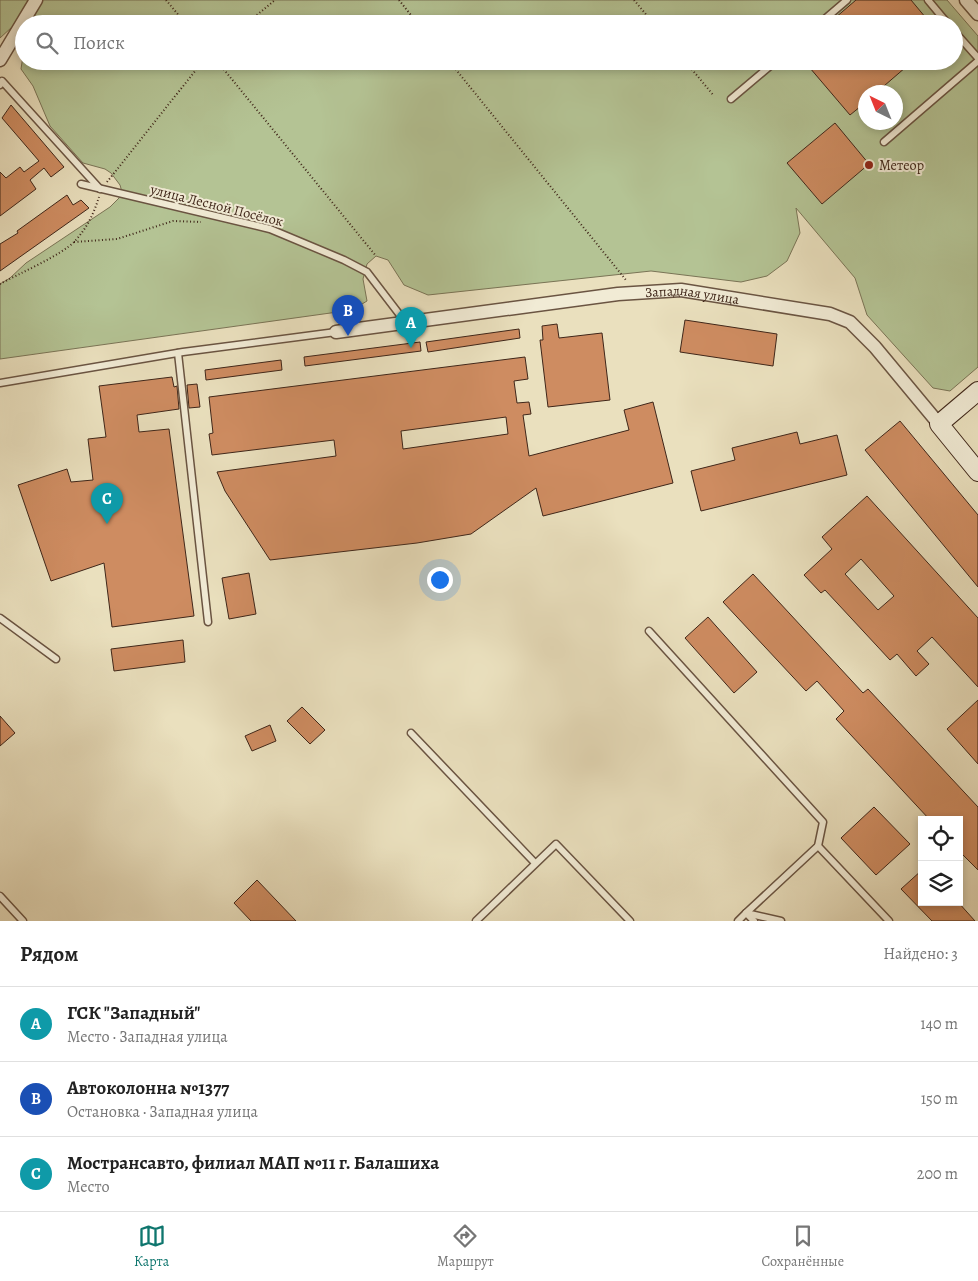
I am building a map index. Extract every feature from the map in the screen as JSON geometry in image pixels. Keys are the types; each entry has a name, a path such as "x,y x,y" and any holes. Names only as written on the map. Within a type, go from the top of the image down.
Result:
{"street":[{"path":"27,15 36,0"},
{"path":"966,0 978,14"},
{"path":"0,60 15,35"},
{"name":"Западная улица","path":"336,332 618,294 681,290 830,314 850,322 875,347 978,472"},
{"path":"939,424 978,391"}],"lane":[{"path":"830,15 847,0"},
{"path":"928,0 940,15"},
{"path":"884,142 978,60 963,42"},
{"path":"731,99 765,70"},
{"path":"1,81 101,190"},
{"name":"улица Лесной Посёлок","path":"81,184 270,229 344,260 367,272 406,323"},
{"path":"0,383 178,353 336,332"},
{"path":"178,353 208,622"},
{"path":"0,618 56,659"},
{"path":"649,631 823,822 818,846 738,921"},
{"path":"411,733 535,863"},
{"path":"476,921 556,844 630,921"},
{"path":"818,846 889,921"},
{"path":"0,896 23,921"},
{"path":"746,913 754,921"},
{"path":"746,913 781,921"}],"path":[{"path":"166,0 178,15"},
{"path":"257,15 275,0"},
{"path":"399,0 411,15"},
{"path":"634,0 646,15"},
{"path":"224,70 376,256"},
{"path":"456,70 626,280"},
{"path":"692,70 714,96"},
{"path":"74,242 117,239 173,221 201,222"}],"green space":[{"path":"0,0 947,0 960,15 15,15 15,28 12,27 0,38"},
{"path":"963,19 978,36 978,367 950,391 933,388 867,315 855,278 796,208 800,233 787,261 767,276 741,282 651,271 428,295 404,285 388,260 376,256 367,264 363,279 367,301 352,310 0,359 0,284 10,278 26,263 110,207 122,192 120,185 111,173 105,169 83,163 50,126 33,86 22,70 963,70"}],"building":[{"path":"856,0 911,0 924,15 838,15"},
{"path":"812,70 903,70 885,85 858,85 858,108 850,115"},
{"path":"11,105 64,167 51,177 44,168 30,180 36,189 0,216 0,172 6,178 20,167 24,172 39,161 2,118"},
{"path":"835,123 869,164 822,204 787,163"},
{"path":"67,195 73,205 81,200 89,208 0,271 0,244 18,233 17,231"},
{"path":"685,320 777,334 773,366 680,352"},
{"path":"557,324 559,338 602,333 610,400 548,407 540,340 543,340 542,326"},
{"path":"519,329 520,338 428,352 426,342"},
{"path":"420,342 421,351 305,366 304,357"},
{"path":"525,357 528,379 514,381 517,403 529,402 531,414 523,415 529,456 629,430 624,410 653,402 673,483 543,516 536,488 471,534 417,543 270,560 225,491 217,472 336,456 334,440 212,455 209,434 213,433 209,397","holes":["506,417 508,434 403,449 401,431"]},
{"path":"281,360 282,370 206,380 205,370"},
{"path":"172,377 174,387 177,386 179,409 137,415 139,432 169,429 194,616 112,627 104,563 51,581 18,485 67,469 71,482 93,480 88,439 106,437 99,386"},
{"path":"197,384 200,407 189,408 187,385"},
{"path":"900,421 978,515 978,587 865,450"},
{"path":"797,432 800,444 837,435 847,475 701,511 691,471 735,460 732,448"},
{"path":"867,496 978,618 978,687 932,637 917,651 929,664 916,676 897,654 890,660 825,590 821,593 804,575 832,549 822,537","holes":["861,559 894,596 878,610 845,574"]},
{"path":"249,573 256,614 229,619 222,578"},
{"path":"753,574 863,693 868,689 978,807 978,870 963,855 963,816 926,816 836,719 844,711 817,681 806,691 723,602"},
{"path":"708,617 757,672 734,693 685,638"},
{"path":"183,640 185,662 114,671 111,649"},
{"path":"978,700 978,764 947,729"},
{"path":"302,707 325,730 310,744 287,721"},
{"path":"0,716 15,733 0,746"},
{"path":"270,725 276,741 252,751 245,736"},
{"path":"874,807 910,844 876,875 841,838"},
{"path":"918,874 918,906 962,906 975,921 932,921 901,889"},
{"path":"257,880 296,921 251,921 234,903"}],"place":[{"name":"Метеор","path":"869,165"},
{"name":"Автоколонна №1377","path":"348,336"},
{"name":"ГСК \"Западный\"","path":"411,348"},
{"name":"Мострансавто, филиал МАП №11 г. Балашиха","path":"107,524"}]}
